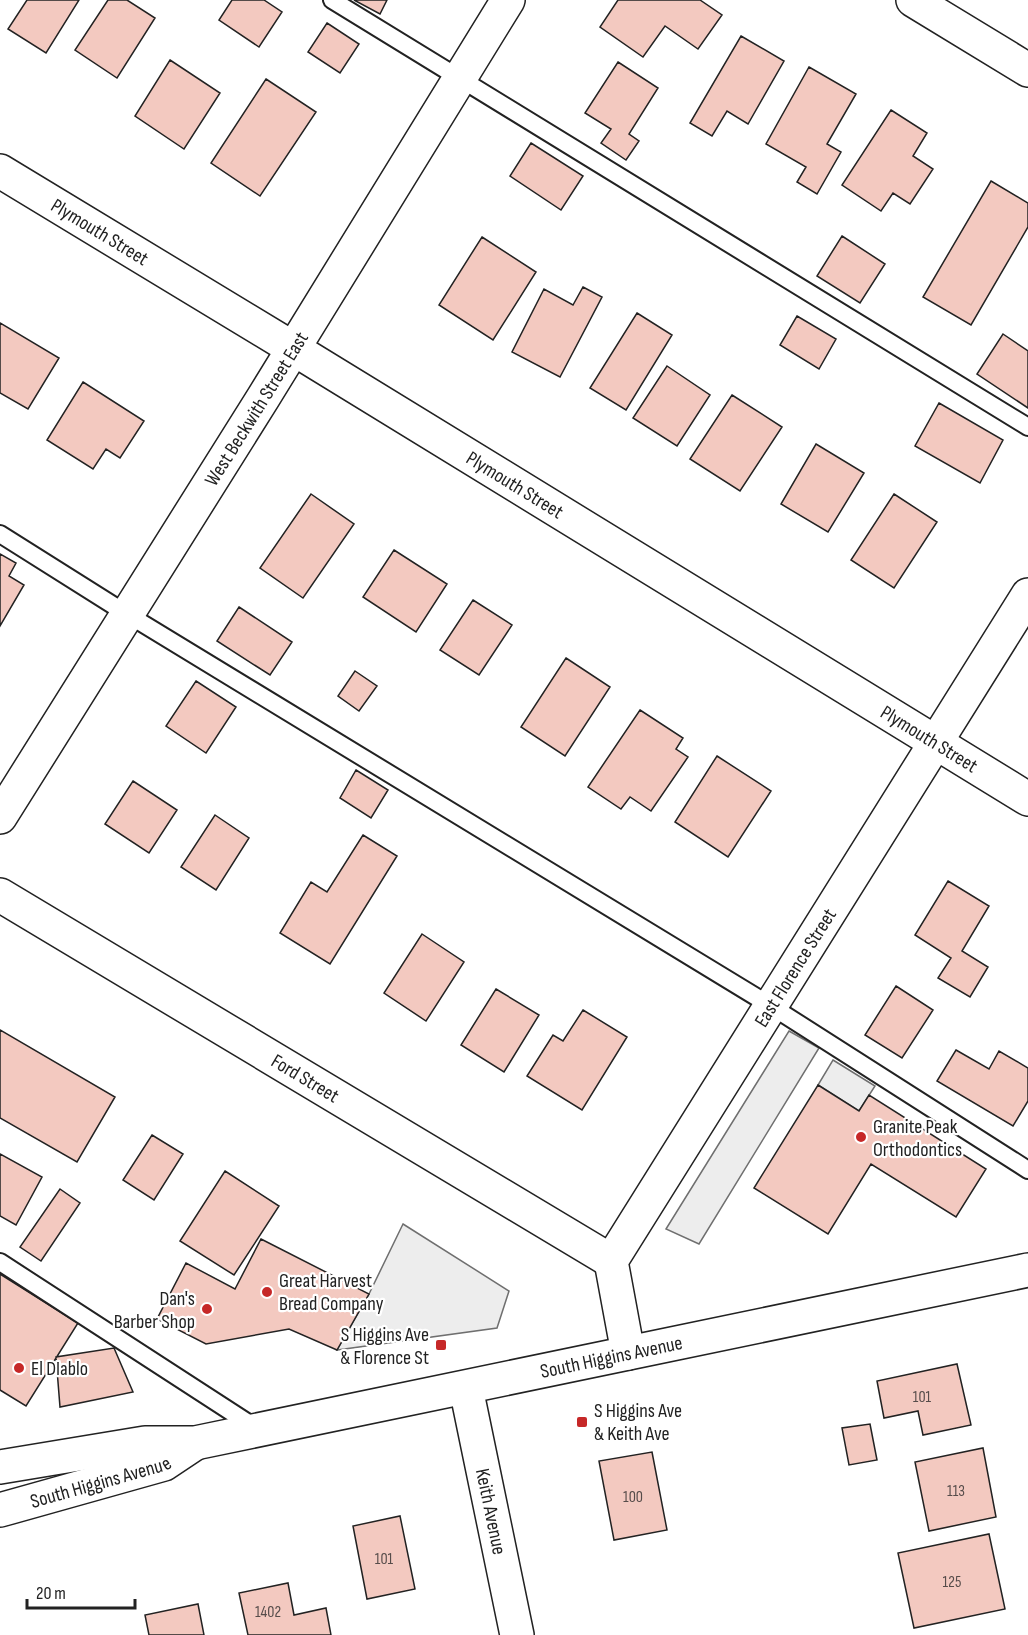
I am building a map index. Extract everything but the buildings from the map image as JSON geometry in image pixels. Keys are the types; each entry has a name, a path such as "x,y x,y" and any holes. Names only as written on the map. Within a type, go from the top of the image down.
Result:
{"street":[{"name":"West Beckwith Street East","path":"0,817 294,349 508,0"},
{"path":"913,0 1028,70"},
{"name":"Plymouth Street","path":"0,171 1028,799"},
{"name":"East Florence Street","path":"611,1261 1028,595"},
{"name":"Ford Street","path":"0,895 611,1261"},
{"path":"611,1261 628,1353"},
{"name":"South Higgins Avenue","path":"0,1467 145,1443 195,1443 1028,1270"},
{"name":"Keith Avenue","path":"466,1388 518,1635"},
{"name":"South Higgins Avenue","path":"0,1509 164,1464 195,1443"}],"lane":[{"path":"332,0 1028,427"},
{"path":"0,534 127,614 771,1006 1028,1170"},
{"path":"0,1262 258,1430"}],"shaded area":[{"path":"789,1031 819,1048 699,1244 666,1229"},
{"path":"833,1060 875,1086 859,1111 818,1085"},
{"path":"403,1224 509,1291 497,1328 337,1350 369,1294"}],"place":[{"name":"Granite Peak Orthodontics","path":"861,1137"},
{"name":"Great Harvest Bread Company","path":"267,1292"},
{"name":"Dan's Barber Shop","path":"207,1309"},
{"name":"S Higgins Ave & Florence St","path":"441,1345"},
{"name":"El DIablo","path":"19,1368"},
{"name":"S Higgins Ave & Keith Ave","path":"582,1422"}]}
